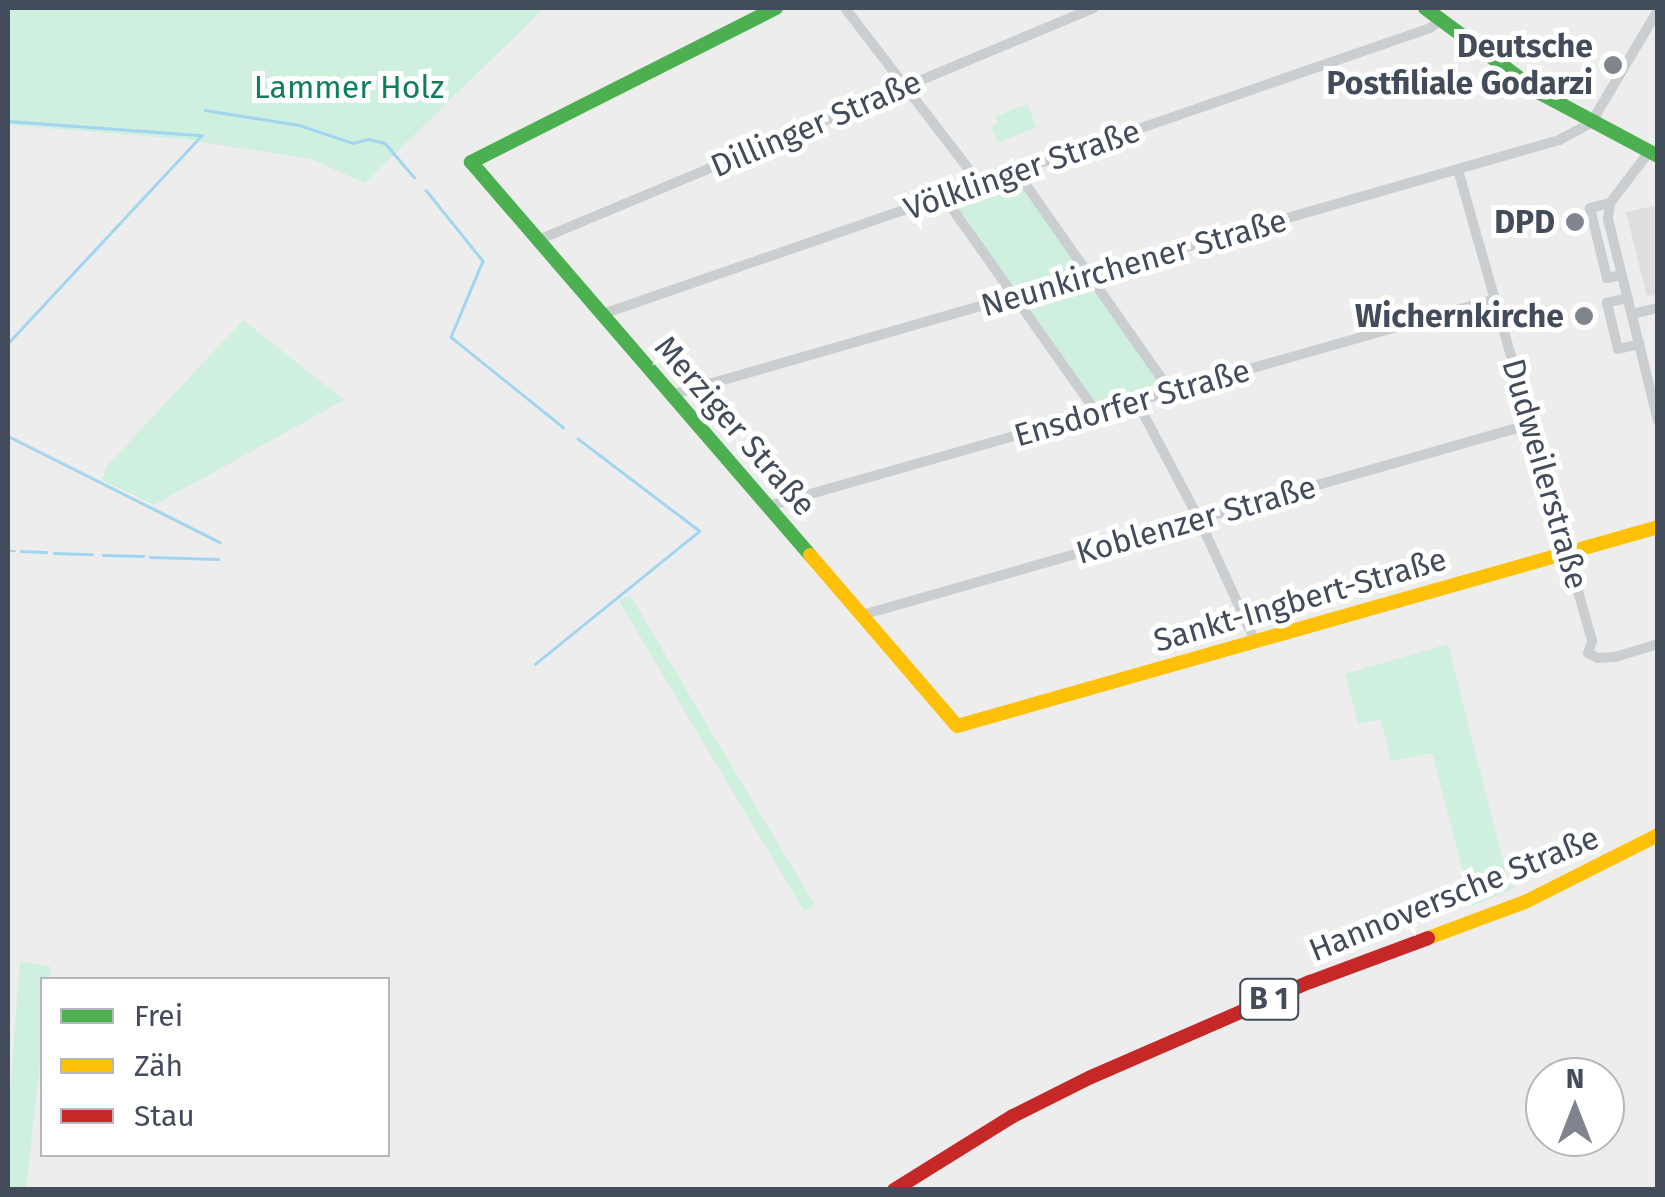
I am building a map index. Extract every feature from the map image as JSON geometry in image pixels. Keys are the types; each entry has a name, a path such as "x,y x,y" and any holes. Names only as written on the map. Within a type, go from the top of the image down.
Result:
{"street":[{"name":"Merziger Straße","path":"776,8 596,95 471,162 957,726"},
{"path":"845,8 981,184"},
{"name":"Dillinger Straße","path":"538,240 1094,8"},
{"path":"1425,8 1576,115 1654,154 1610,203 1590,208 1607,278 1622,274"},
{"path":"1591,123 1658,10"},
{"name":"Völklinger Straße","path":"600,315 1430,28 1441,20"},
{"name":"Neunkirchener Straße","path":"674,394 1458,170 1559,140 1591,123"},
{"name":"Dudweilerstraße","path":"1458,170 1592,641 1588,653 1598,658 1658,644"},
{"path":"1017,172 1172,393"},
{"path":"944,197 1097,413"},
{"path":"1610,203 1608,218 1658,420"},
{"path":"1628,298 1606,304 1618,350 1639,344"},
{"name":"Ensdorfer Straße","path":"768,506 1495,299"},
{"path":"1632,314 1658,308"},
{"path":"1137,402 1200,519 1255,641"},
{"name":"Koblenzer Straße","path":"862,615 1530,424"},
{"name":"Sankt-Ingbert-Straße","path":"957,726 1658,527"},
{"name":"Hannoversche Straße","path":"894,1190 1000,1124 1091,1076 1310,982 1526,902 1658,835"}],"shaded area":[{"path":"1653,206 1657,209 1657,294 1647,297 1626,212"}],"green space":[{"name":"Lammer Holz","path":"8,8 544,8 365,183 311,159 182,139 8,125"},
{"path":"1028,104 1036,128 998,142 990,127 998,123 996,116"},
{"path":"1017,172 1172,393 1097,413 944,197"},
{"path":"243,320 344,400 154,505 102,480 107,466"},
{"path":"630,595 814,904 804,911 619,601"},
{"path":"1448,644 1508,881 1515,888 1472,906 1432,753 1391,761 1381,719 1358,724 1345,674"},
{"path":"20,961 51,967 50,977 40,977 40,1062 26,1189 8,1189 8,1118"}],"waterway":[{"path":"205,110 299,125 353,143 368,139 385,143 414,177"},
{"path":"8,121 200,135"},
{"path":"8,343 202,135"},
{"path":"426,190 483,261 451,337 563,427"},
{"path":"8,436 220,542"},
{"path":"535,664 699,531 578,439"},
{"path":"8,551 15,551"},
{"path":"21,551 46,552"},
{"path":"54,553 92,554"},
{"path":"103,555 143,556"},
{"path":"150,557 218,559"}],"traffic: fast":[{"path":"776,8 471,162 810,555"},
{"path":"1425,8 1540,93 1658,156"}],"traffic: slow":[{"path":"810,555 957,726 1658,527"},
{"path":"1428,938 1525,902 1658,835"}],"traffic: jam":[{"path":"894,1190 1013,1116 1091,1077 1310,982 1428,938"}],"place":[{"name":"Deutsche Postfiliale Godarzi","path":"1613,65"},
{"name":"DPD","path":"1575,222"},
{"name":"Wichernkirche","path":"1584,316"}]}
